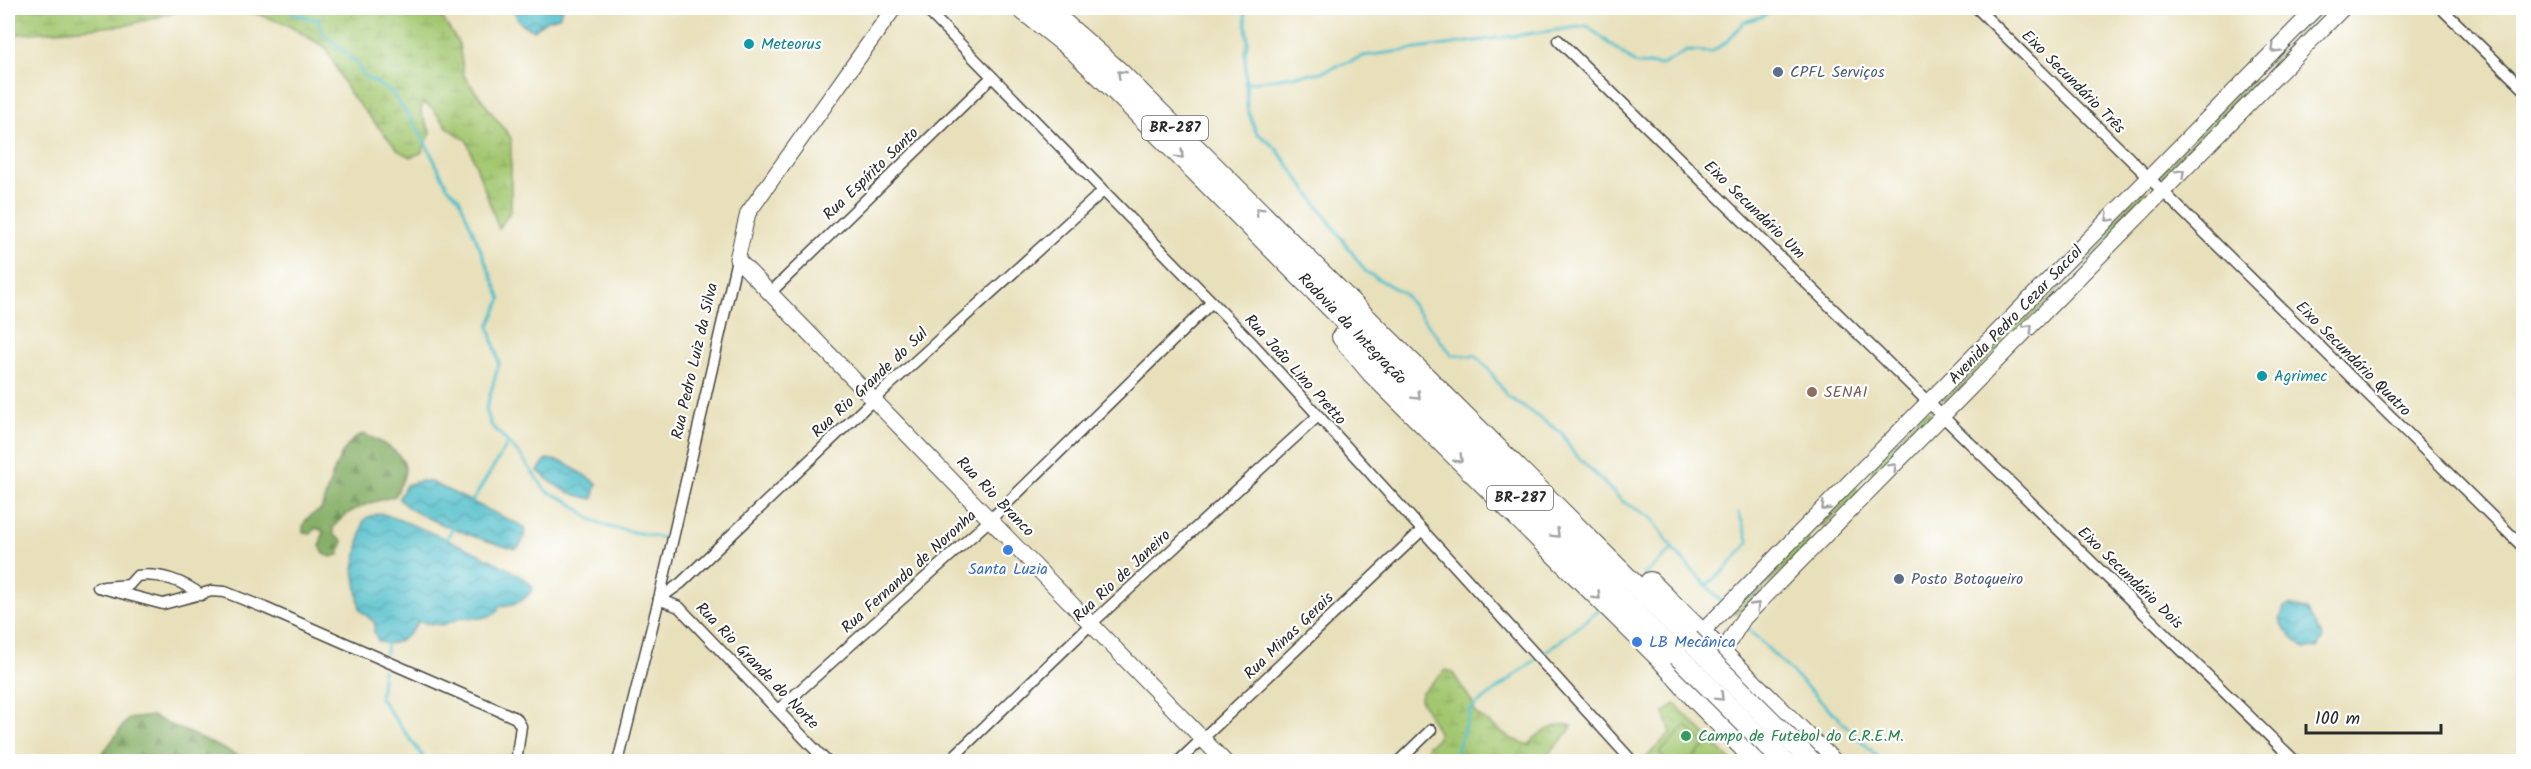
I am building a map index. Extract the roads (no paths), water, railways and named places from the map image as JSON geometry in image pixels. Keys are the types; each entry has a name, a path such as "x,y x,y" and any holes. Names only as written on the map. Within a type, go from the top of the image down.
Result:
{"highway":[{"name":"Rodovia da Integração","path":"1021,8 1100,76 1295,259"},
{"name":"Rodovia da Integração","path":"1046,8 1119,72 1295,259 1685,650"},
{"name":"BR-287","path":"1295,259 1372,373 1812,762"},
{"name":"BR-287","path":"1685,650 1722,653 1832,762"},
{"name":"BR-287","path":"1685,650 1758,762"},
{"name":"BR-287","path":"1685,650 1784,762"}],"street":[{"name":"Rua Pedro Luiz da Silva","path":"618,762 660,598 748,213 799,137 894,8"},
{"name":"Rua João Lino Pretto","path":"925,8 1212,302 1318,416 1628,760"},
{"name":"Eixo Secundário Três","path":"1977,8 2162,192"},
{"name":"Avenida Pedro Cezar Saccol","path":"1685,650 2316,8"},
{"name":"Avenida Pedro Cezar Saccol","path":"1722,653 1744,618 2343,8"},
{"path":"2441,8 2523,88"},
{"name":"Eixo Secundário Um","path":"1558,40 1943,416"},
{"name":"Rua Espírito Santo","path":"770,293 992,77"},
{"name":"Rua Rio Grande do Sul","path":"660,598 681,583 874,399 1103,191"},
{"name":"Eixo Secundário Quatro","path":"2162,192 2523,548"},
{"name":"Rua Rio Branco","path":"737,259 1226,762"},
{"name":"Rua Fernando de Noronha","path":"778,710 991,519 1212,302"},
{"name":"Rua Rio de Janeiro","path":"948,762 1092,623 1318,416"},
{"name":"Eixo Secundário Dois","path":"1943,416 2296,762"},
{"name":"Rua Minas Gerais","path":"1178,762 1421,531"},
{"path":"201,595 191,587 170,578 150,574 137,576 129,585 98,587 163,604 201,595 212,591 225,592 516,718 521,726 516,762"},
{"name":"Rua Rio Grande do Norte","path":"660,598 679,607 827,762"},
{"path":"1398,762 1431,730"}],"water":[{"path":"514,8 563,8 559,17 547,20 534,30 520,22"},
{"path":"546,459 563,462 597,483 593,499 563,490 545,477 538,471"},
{"path":"420,481 431,482 524,527 525,534 522,542 516,549 505,546 471,536 417,513 399,498 406,485"},
{"path":"380,513 488,558 525,580 533,588 523,599 500,606 495,614 481,618 461,618 442,625 418,622 402,640 391,643 378,641 374,632 375,623 360,610 354,569 363,522 366,518"},
{"path":"2290,605 2307,610 2323,638 2317,648 2305,649 2285,630 2280,619 2284,607"}],"waterway":[{"path":"288,8 296,15 319,20 321,31 357,63 362,74 392,93 420,132 447,186 459,198 501,299 489,326 499,363 486,409 491,425 521,456 546,491 568,501 592,520 609,527 663,538"},
{"path":"1244,8 1248,43 1245,51 1247,108 1256,132 1276,148 1366,272 1403,293 1452,355 1475,356 1487,367 1507,396 1562,433 1572,451 1622,501 1652,518 1673,549 1706,585 1724,571 1749,542 1739,513"},
{"path":"1245,83 1322,72 1364,56 1587,26 1636,64 1662,65 1687,51 1712,52 1727,41 1744,22 1763,16 1774,8"},
{"path":"471,503 507,445"},
{"path":"445,540 455,526"},
{"path":"1644,575 1673,549"},
{"path":"1706,585 1724,604"},
{"path":"1540,656 1601,609"},
{"path":"1745,626 1883,762"},
{"path":"386,653 387,640"},
{"path":"1453,762 1471,709 1535,660"},
{"path":"383,670 380,698 427,762"}],"place":[{"name":"Meteorus","path":"749,44"},
{"name":"CPFL Serviços","path":"1778,72"},
{"name":"Agrimec","path":"2262,376"},
{"name":"SENAI","path":"1812,392"},
{"name":"Santa Luzia","path":"1008,550"},
{"name":"Posto Botoqueiro","path":"1899,579"},
{"name":"LB Mecânica","path":"1637,642"},
{"name":"Campo de Futebol do C.R.E.M.","path":"1686,736"}]}
